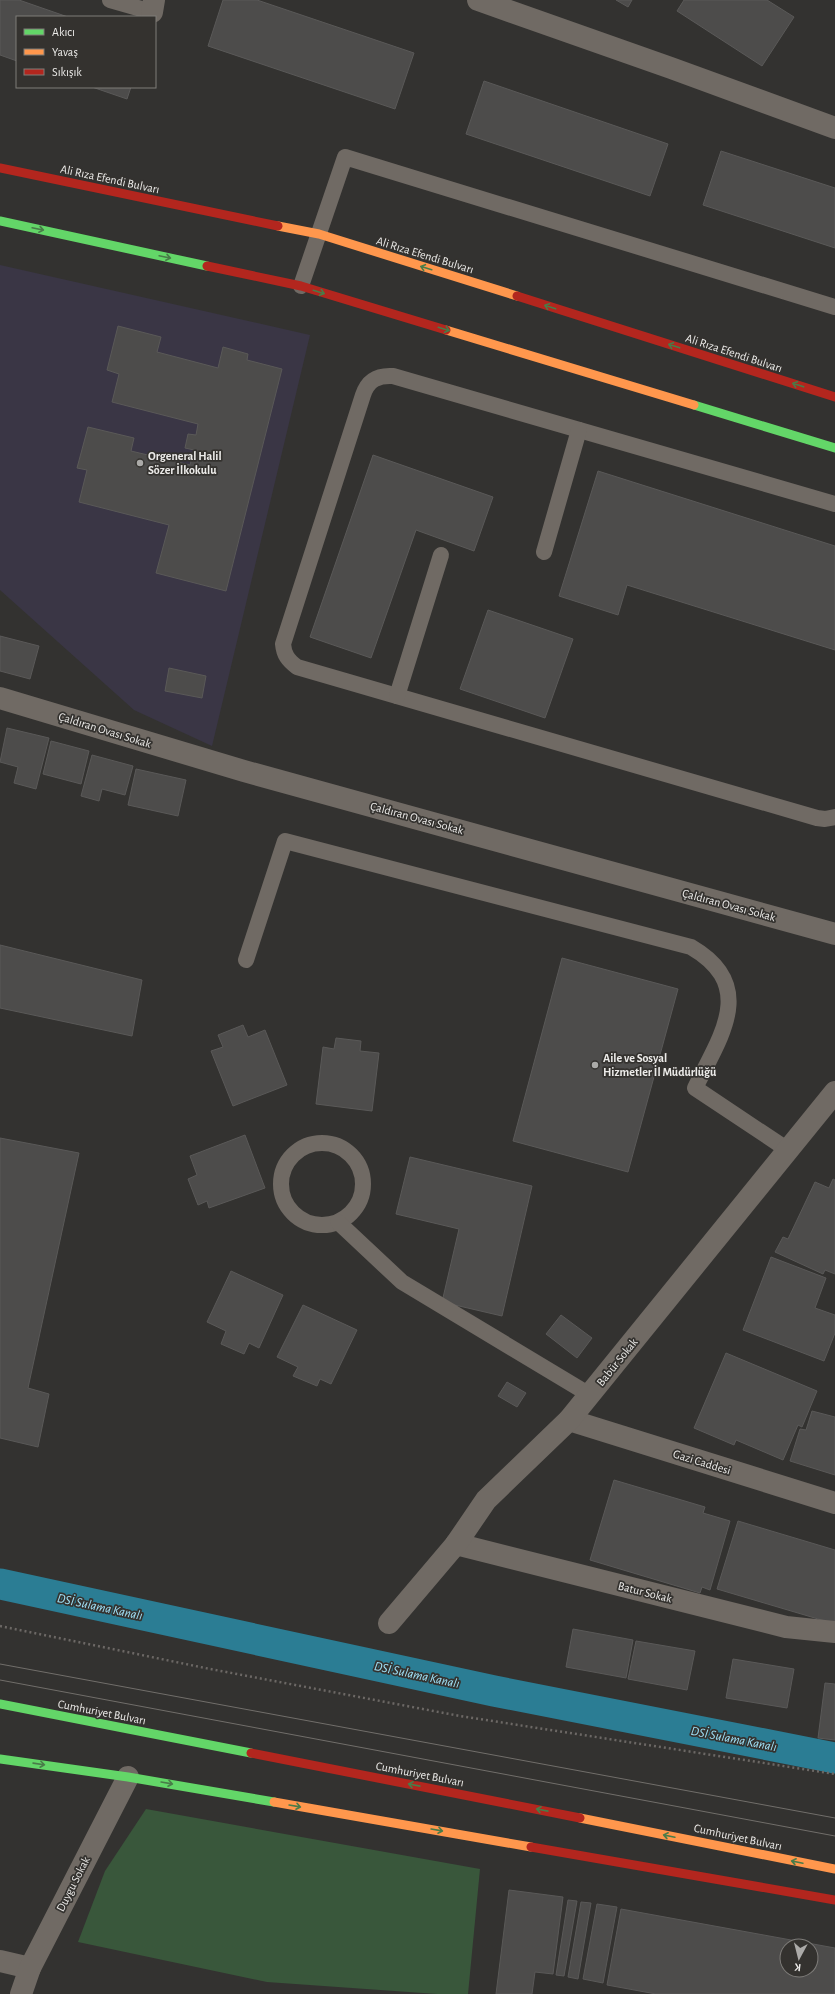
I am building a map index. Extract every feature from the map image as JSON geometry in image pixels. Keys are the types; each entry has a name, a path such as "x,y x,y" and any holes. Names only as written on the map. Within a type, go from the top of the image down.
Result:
{"main road":[{"name":"Ali Rıza Efendi Bulvarı","path":"0,168 319,234 835,397"},
{"path":"0,221 301,286 835,448"},
{"name":"Cumhuriyet Bulvarı","path":"0,1704 538,1809 835,1870"},
{"path":"0,1759 128,1776 835,1900"}],"street":[{"path":"478,0 835,128"},
{"name":"Çaldıran Ovası Sokak","path":"0,698 244,771 835,934"},
{"name":"Babür Sokak","path":"389,1623 456,1544 486,1500 569,1420 590,1395 835,1092"},
{"name":"Gazi Caddesi","path":"569,1420 835,1503"},
{"name":"Batur Sokak","path":"456,1544 786,1627 835,1632"},
{"name":"Duygu Sokak","path":"21,1994 30,1968 128,1776"},
{"path":"0,1961 30,1968"}],"lane":[{"path":"110,0 153,6"},
{"path":"301,286 345,157 835,307"},
{"path":"835,504 393,376 376,378 365,388 283,644 284,653 289,661 297,667 817,818 825,819 835,817"},
{"path":"544,552 580,430"},
{"path":"398,696 441,555"},
{"path":"246,960 285,841 691,947 703,954 721,974 727,987 729,999 726,1024 695,1088 788,1150"},
{"path":"318,1143 331,1144 343,1149 352,1157 360,1168 363,1180 362,1193 358,1205 349,1215 338,1222 326,1225 313,1225 301,1220 291,1211 284,1201 281,1188 282,1176 286,1164 294,1153 305,1147 318,1143"},
{"path":"338,1222 402,1282 590,1395"}],"path":[{"path":"0,1626 205,1668 460,1716 835,1774"}],"shaded area":[{"name":"Orgeneral Halil Sözer İlkokulu","path":"0,265 310,335 212,746 134,710 0,590"}],"green space":[{"path":"146,1809 480,1869 468,1994 437,1994 267,1982 78,1942 105,1871"}],"building":[{"path":"0,0 19,0 65,16 16,16 16,61 0,55"},
{"path":"223,0 257,0 414,53 395,109 208,46"},
{"path":"616,0 632,0 628,7"},
{"path":"684,0 767,0 794,17 762,66 677,11"},
{"path":"484,81 668,144 650,196 466,134"},
{"path":"95,88 131,88 127,99"},
{"path":"721,151 835,188 835,248 703,205"},
{"path":"118,326 161,337 157,352 218,368 223,347 248,354 247,360 282,369 226,591 156,573 169,525 79,502 87,470 77,468 88,427 134,438 131,451 190,465 194,450 185,448 188,434 196,435 198,424 112,402 119,374 107,370"},
{"path":"373,455 493,497 474,551 416,530 371,658 310,637"},
{"path":"598,471 835,546 835,650 627,585 618,615 559,596"},
{"path":"488,610 573,639 545,718 460,689"},
{"path":"0,636 39,646 30,679 0,671"},
{"path":"169,668 206,676 202,698 165,691"},
{"path":"7,728 49,738 36,789 14,783 18,767 0,762"},
{"path":"51,741 89,751 81,784 43,774"},
{"path":"92,755 133,766 125,795 102,789 99,801 81,796"},
{"path":"136,769 186,780 178,816 128,805"},
{"path":"0,945 142,980 132,1036 0,1008"},
{"name":"Aile ve Sosyal Hizmetler İl Müdürlüğü","path":"562,958 678,989 628,1172 513,1141"},
{"path":"243,1025 248,1037 265,1030 287,1085 233,1106 211,1051 223,1047 218,1035"},
{"path":"336,1038 361,1041 360,1051 379,1053 372,1111 316,1104 323,1047 334,1049"},
{"path":"245,1135 265,1188 209,1208 207,1201 198,1205 188,1179 197,1175 190,1156"},
{"path":"0,1138 79,1153 28,1388 49,1394 38,1447 0,1438"},
{"path":"410,1157 532,1186 502,1316 442,1302 459,1229 396,1214"},
{"path":"833,1179 835,1180 835,1274 825,1270 823,1274 775,1252 783,1237 788,1239 815,1182 829,1188"},
{"path":"771,1257 826,1278 815,1308 835,1315 835,1333 824,1361 743,1330"},
{"path":"231,1271 283,1295 259,1348 249,1343 244,1354 221,1344 226,1331 207,1322"},
{"path":"303,1305 357,1330 331,1384 320,1379 317,1386 293,1376 298,1367 277,1357"},
{"path":"561,1315 592,1338 577,1358 546,1334"},
{"path":"726,1353 817,1391 802,1427 798,1425 783,1460 736,1440 734,1445 694,1428"},
{"path":"507,1382 526,1393 517,1407 498,1396"},
{"path":"812,1411 835,1417 835,1475 790,1461 800,1429 806,1430"},
{"path":"614,1480 705,1507 703,1513 730,1521 710,1590 702,1587 700,1593 590,1560"},
{"path":"738,1521 835,1550 835,1624 717,1589"},
{"path":"573,1629 633,1640 626,1678 566,1667"},
{"path":"636,1641 695,1651 687,1690 628,1679"},
{"path":"733,1659 794,1669 787,1708 726,1698"},
{"path":"825,1683 835,1684 835,1740 818,1738"},
{"path":"509,1890 563,1897 553,1974 535,1972 532,1994 496,1994"},
{"path":"568,1900 577,1901 564,1976 556,1975"},
{"path":"581,1902 591,1903 578,1979 568,1977"},
{"path":"597,1904 617,1907 603,1983 583,1979"},
{"path":"621,1909 780,1938 779,1978 819,1978 819,1945 835,1948 835,1994 656,1994 607,1985"}],"waterway":[{"name":"DSİ Sulama Kanalı","path":"0,1584 494,1691 835,1758"}],"tram line":[{"path":"0,1664 835,1818"},
{"path":"0,1680 835,1836"}],"traffic: fast":[{"path":"0,221 207,266"},
{"path":"694,405 835,448"},
{"path":"0,1704 251,1753"},
{"path":"0,1759 128,1777 274,1802"}],"traffic: slow":[{"path":"278,226 319,234 517,296"},
{"path":"446,330 694,405"},
{"path":"274,1802 531,1847"},
{"path":"580,1818 835,1869"}],"traffic: jam":[{"path":"0,168 278,226"},
{"path":"207,266 301,286 446,330"},
{"path":"517,296 835,397"},
{"path":"251,1753 580,1818"},
{"path":"531,1847 835,1900"}],"place":[{"name":"Orgeneral Halil Sözer İlkokulu","path":"140,463"},
{"name":"Aile ve Sosyal Hizmetler İl Müdürlüğü","path":"595,1065"}]}
